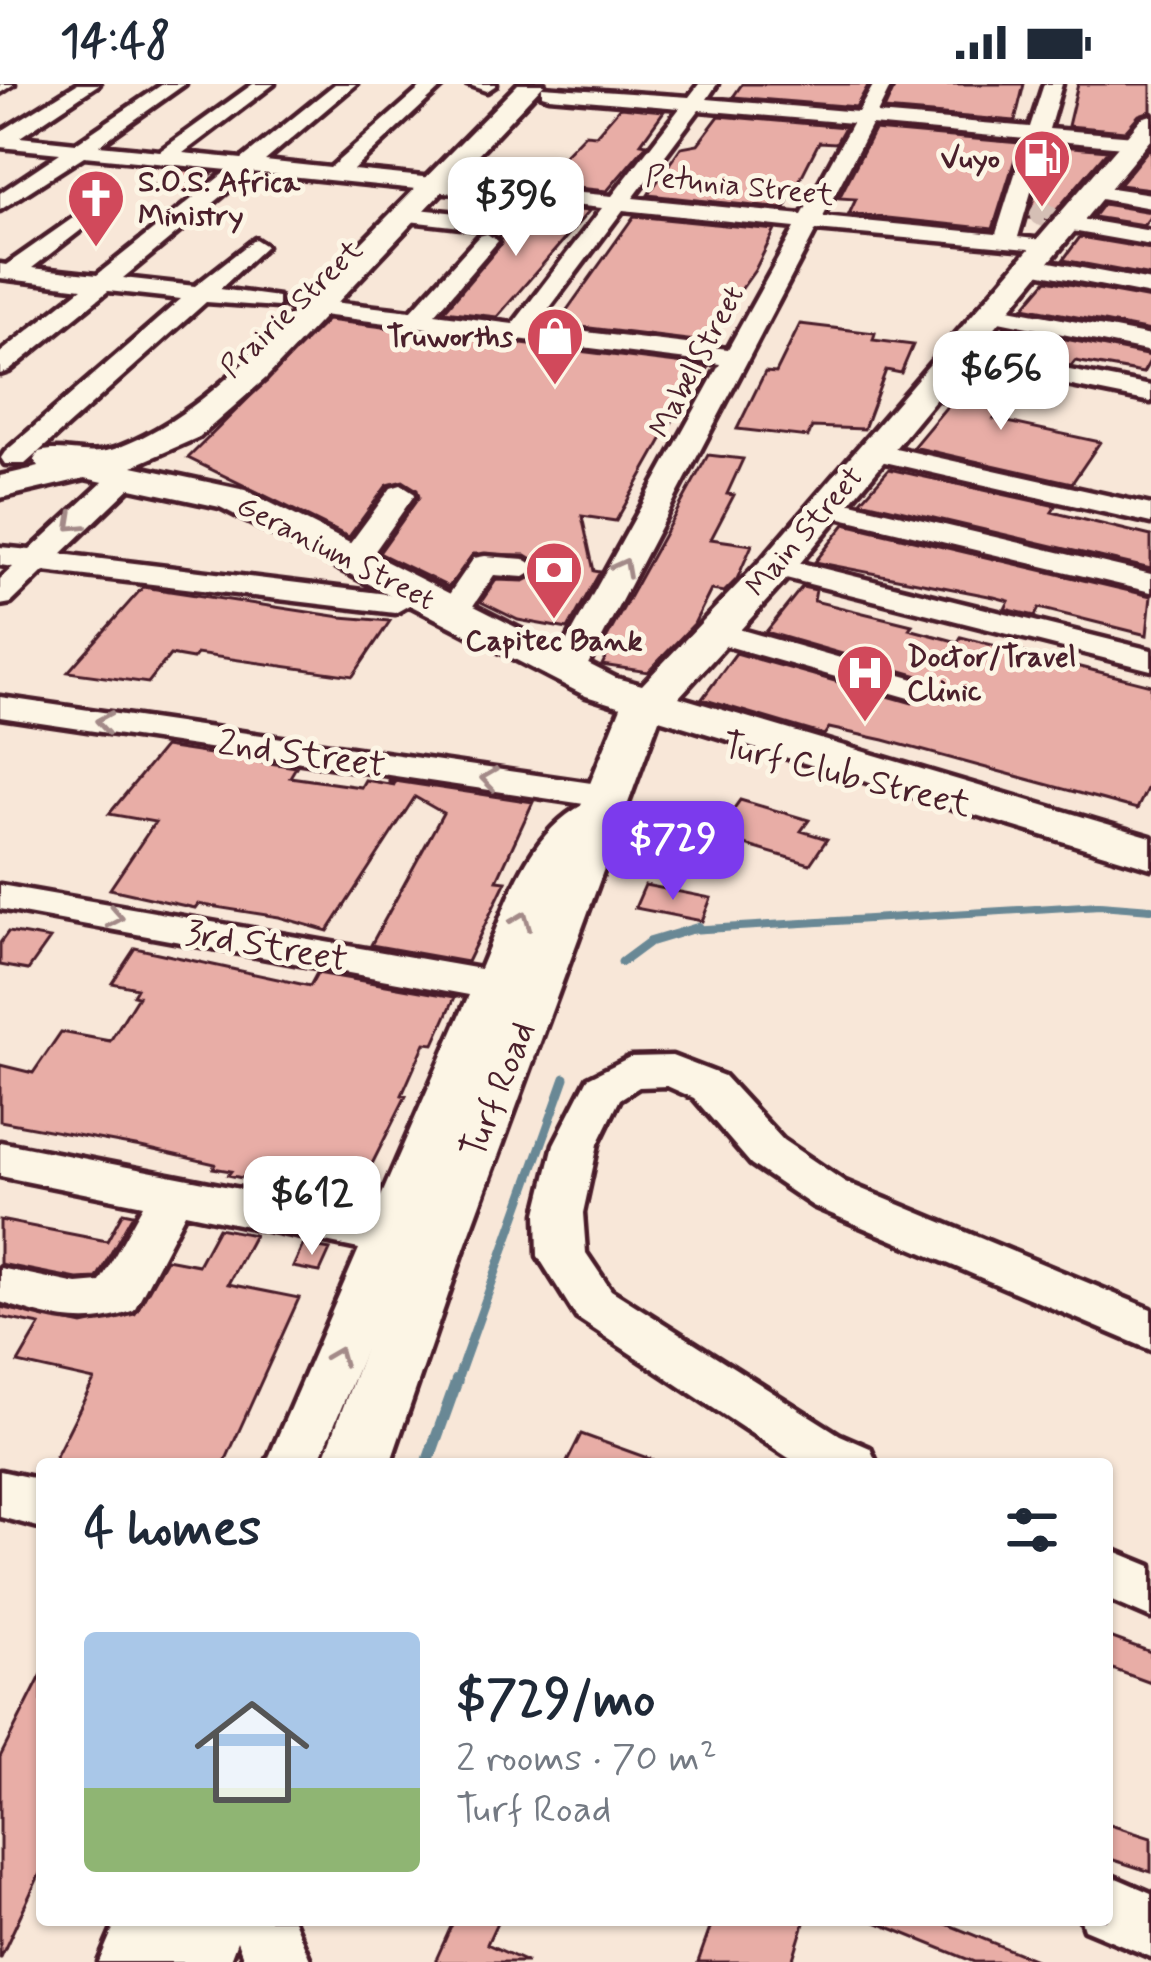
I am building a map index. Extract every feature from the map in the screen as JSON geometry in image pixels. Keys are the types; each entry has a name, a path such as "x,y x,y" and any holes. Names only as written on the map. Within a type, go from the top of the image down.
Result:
{"main road":[{"name":"Prairie Street","path":"44,469 137,454 187,430 294,305 408,215 519,84"},
{"name":"Prairie Street","path":"44,469 118,443 176,415 540,87"},
{"name":"Main Street","path":"639,713 777,566 988,312 1044,219 1144,138"},
{"path":"179,484 172,462 187,430"},
{"name":"Geranium Street","path":"44,469 179,484 232,498 568,670 639,713"},
{"name":"Geranium Street","path":"44,469 220,512 395,604 639,713"},
{"name":"Turf Road","path":"357,1458 410,1241 639,713"},
{"name":"Turf Club Street","path":"639,713 956,804 990,807 1151,853"},
{"path":"141,1962 156,1926"},
{"path":"187,1962 202,1926"}],"street":[{"path":"0,141 91,84"},
{"path":"0,203 176,84"},
{"path":"165,158 265,84"},
{"path":"0,366 347,84"},
{"path":"335,174 436,84"},
{"path":"476,84 487,85"},
{"path":"519,332 709,84"},
{"path":"796,134 769,128 798,84"},
{"name":"Mabel Street","path":"568,670 883,84"},
{"path":"1044,219 1036,133 1053,84"},
{"path":"540,87 1036,133 1144,138"},
{"name":"Petunia Street","path":"0,141 335,174 437,178 619,203 810,221 1044,219"},
{"path":"437,178 521,169"},
{"path":"1044,219 1151,201"},
{"path":"408,215 488,227 418,319"},
{"path":"1044,219 1151,238"},
{"path":"1044,219 1151,288"},
{"path":"5,272 73,225"},
{"path":"0,596 34,560 44,469 93,389 255,245"},
{"path":"5,272 735,358"},
{"path":"988,312 1151,344"},
{"path":"0,332 35,337"},
{"path":"952,355 1146,409"},
{"path":"873,451 1151,514"},
{"path":"354,559 401,494"},
{"path":"826,506 1151,583"},
{"path":"0,556 395,604"},
{"path":"453,612 485,565 524,568"},
{"path":"777,566 1151,660"},
{"path":"714,632 913,689"},
{"name":"2nd Street","path":"0,707 602,803"},
{"name":"3rd Street","path":"0,897 515,990"},
{"path":"837,1458 594,1304 562,1256 560,1213 576,1144 603,1089 630,1072 672,1071 709,1087 767,1152 830,1195 1151,1330"},
{"path":"0,1160 410,1241 295,1458"},
{"path":"6,1285 76,1302 105,1303 117,1296 173,1193"},
{"path":"0,1494 36,1503"},
{"path":"1113,1576 1151,1592"},
{"path":"1113,1909 1151,1925"},
{"path":"263,1926 278,1962"}],"building":[{"path":"742,84 869,84 856,107 733,97"},
{"path":"896,84 1024,84 1015,121 884,110"},
{"path":"1078,84 1151,84 1151,111 1139,115 1125,131 1068,126"},
{"path":"620,107 664,111 641,143 647,144 607,191 471,177 489,158 556,164 585,134 596,135"},
{"path":"719,116 845,127 836,143 819,142 785,209 648,195 681,147 698,144"},
{"path":"874,130 1020,143 993,229 849,214 856,199 839,198"},
{"path":"1049,145 1108,150 1048,220 1028,218"},
{"path":"1151,146 1151,189 1119,185"},
{"path":"176,169 213,173 189,192 152,188"},
{"path":"1103,204 1151,212 1151,216 1144,225 1093,217"},
{"path":"524,205 589,211 497,317 444,311 501,244 499,236"},
{"path":"634,216 775,230 755,270 704,342 557,324"},
{"path":"1080,237 1151,249 1151,276 1063,260"},
{"path":"1047,280 1151,299 1151,331 1024,307"},
{"path":"327,320 709,367 682,404 616,521 582,516 594,571 600,572 568,629 518,620 481,602 496,580 524,581 541,572 541,564 526,555 473,554 449,587 379,553 419,497 403,481 387,485 349,537 188,458"},
{"path":"800,324 875,333 873,340 913,345 901,373 886,370 864,429 812,427 808,437 737,429 765,372 776,373"},
{"path":"1005,327 1151,359 1143,373 1075,361 1071,366 986,349"},
{"path":"967,370 1023,381 994,419 1100,442 1072,483 913,447 949,404 940,402"},
{"path":"708,455 743,459 727,494 734,495 711,539 752,545 737,579 724,592 711,590 694,624 648,672 602,665 607,655 598,654"},
{"path":"889,469 1056,506 1052,512 1151,536 1151,569 861,501"},
{"path":"845,524 1151,596 1147,635 1039,608 1035,616 1005,609 1009,601 994,597 815,562"},
{"path":"143,587 390,621 353,676 197,654 193,659 170,655 148,683 68,672"},
{"path":"802,587 816,590 814,601 912,625 909,629 958,642 961,637 1151,685 1151,781 1137,809 884,740 829,728 824,735 702,699 736,653 912,703 932,693 934,686 926,678 766,632"},
{"path":"164,747 296,767 290,777 361,787 365,780 395,785 388,780 533,802 497,880 506,881 467,962 371,945 443,813 415,797 328,931 279,917 198,904 195,908 110,889 155,822 109,814"},
{"path":"740,800 809,820 801,831 827,839 810,864 714,836"},
{"path":"645,885 711,898 702,921 635,908"},
{"path":"8,932 50,939 28,970 0,965 0,943"},
{"path":"135,948 310,986 317,973 455,997 434,1044 425,1043 402,1095 406,1096 353,1202 228,1175 231,1171 213,1168 215,1164 141,1147 0,1121 0,1065 33,1073 61,1032 110,1041 138,996 133,995 137,988 112,983"},
{"path":"123,1212 133,1214 97,1278 77,1279 0,1264 0,1220 107,1241"},
{"path":"218,1228 254,1235 228,1284 299,1298 227,1458 55,1458 94,1380 18,1363 40,1325 0,1317 0,1307 83,1325 135,1314 166,1259 198,1265"},
{"path":"303,1245 330,1250 320,1272 293,1267"},
{"path":"581,1434 648,1458 569,1458"},
{"path":"1113,1638 1151,1652 1151,1683 1113,1669"},
{"path":"36,1686 36,1882 0,1959 0,1757"},
{"path":"1113,1826 1151,1838 1151,1872 1113,1860"},
{"path":"451,1926 495,1926 487,1944 527,1962 435,1962"},
{"path":"711,1926 803,1926 792,1962 698,1962"},
{"path":"886,1926 952,1926 1040,1962 974,1962"}],"waterway":[{"path":"689,930 1100,905 1151,909"},
{"path":"689,930 699,927"},
{"path":"622,962 649,942 689,930"},
{"path":"456,1383 565,1078"},
{"path":"429,1458 457,1380"}],"tunnel":[{"path":"1046,217 1040,215 1049,203 1058,205"}],"place":[{"name":"Vuyo","path":"1042,209"},
{"name":"S.O.S. Africa Ministry","path":"96,249"},
{"name":"Truworths","path":"555,387"},
{"name":"Capitec Bank","path":"554,621"},
{"name":"Doctor/Travel Clinic","path":"865,724"}]}
